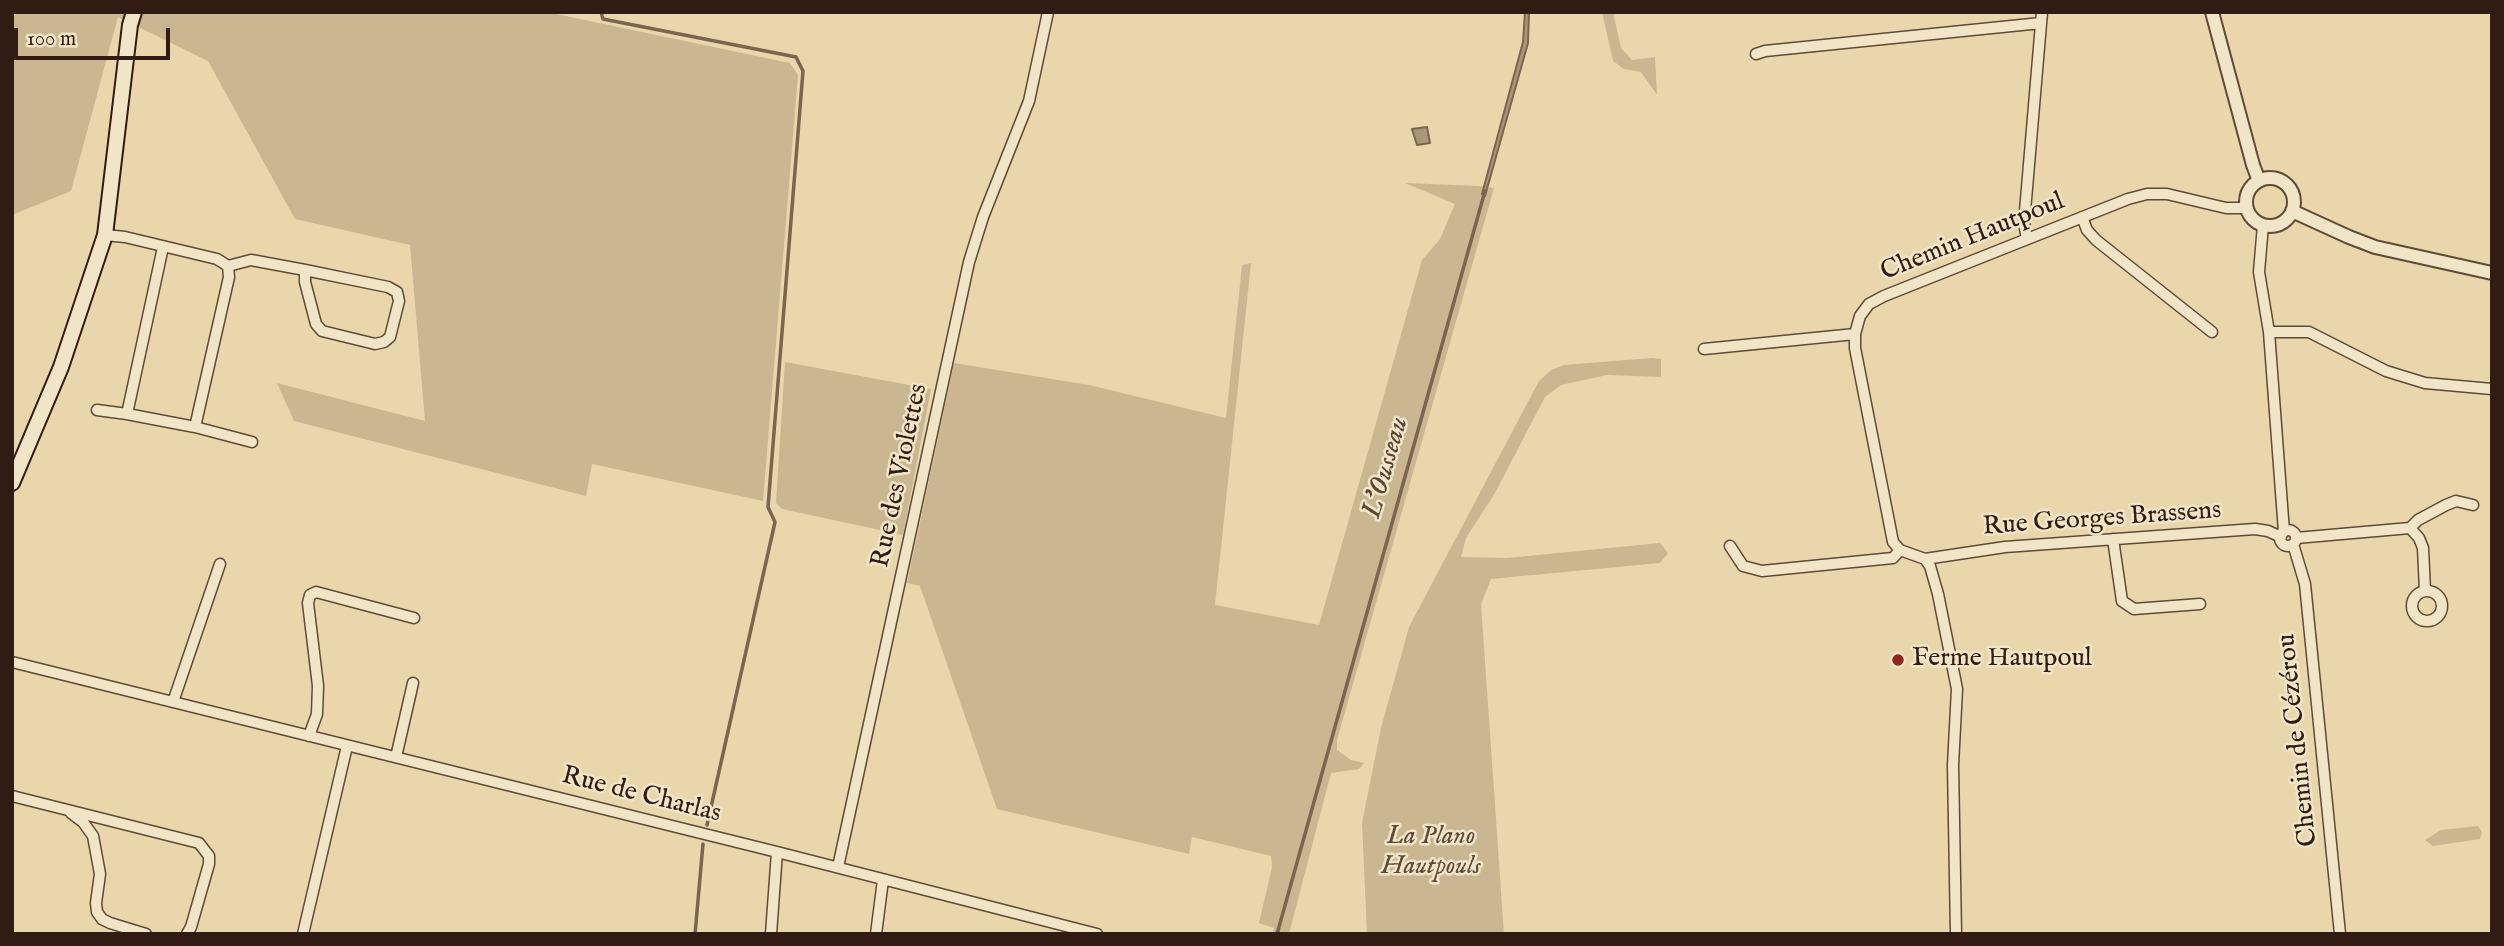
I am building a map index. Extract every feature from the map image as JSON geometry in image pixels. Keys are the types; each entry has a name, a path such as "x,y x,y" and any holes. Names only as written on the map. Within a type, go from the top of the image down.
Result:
{"main road":[{"path":"12,484 61,367 105,235 130,25 134,12"}],"street":[{"name":"Rue des Violettes","path":"838,867 969,262 983,217 1028,101 1048,12"},
{"path":"2212,12 2259,181"},
{"path":"1756,54 2041,18 2024,223 2027,239"},
{"path":"2275,179 2287,185 2293,198 2292,211 2280,224 2263,225 2253,219 2247,208 2248,194 2259,181 2275,179"},
{"name":"Chemin Hautpoul","path":"1855,334 1860,316 1869,304 1877,300 2128,199 2155,194 2182,196 2226,208 2247,208"},
{"path":"2292,211 2375,247 2492,273"},
{"path":"2082,217 2087,230 2096,240 2211,332"},
{"path":"2263,225 2259,272 2269,332 2283,534"},
{"path":"105,235 217,259 228,266 251,260 305,270 388,287 397,292 399,301 390,337 375,344 322,331 316,324 305,282 305,270"},
{"path":"127,414 163,247"},
{"path":"195,428 229,277 228,266"},
{"path":"2269,332 2309,332 2386,372 2425,383 2492,390"},
{"path":"1704,349 1855,334 1855,348 1888,521 1894,541 1900,550 1925,559 1930,566 1957,689 1953,765 1956,934"},
{"path":"97,410 195,428 252,442"},
{"path":"2295,541 2410,528 2418,520 2456,501 2473,505"},
{"path":"2410,528 2423,548 2425,591"},
{"name":"Rue Georges Brassens","path":"1925,559 2005,547 2262,529 2283,534 2283,544 2288,546 2295,541"},
{"path":"2113,539 2122,601 2134,610 2200,604"},
{"name":"Chemin de Cézérou","path":"2295,541 2305,584 2340,934"},
{"path":"1730,546 1744,566 1762,571 1893,558 1900,550"},
{"path":"173,702 220,564"},
{"path":"309,736 317,714 318,686 308,603 310,595 316,592 414,618"},
{"name":"Rue de Charlas","path":"12,662 1097,934"},
{"path":"396,757 413,683"},
{"path":"303,934 347,746"},
{"path":"12,796 199,843 209,856 209,864 187,934"},
{"path":"65,809 83,822 93,836 100,874 97,912 102,919 110,923 146,934"},
{"path":"93,836 106,823 116,821"},
{"path":"771,934 777,852"},
{"path":"876,934 883,880"}],"green space":[{"path":"12,12 547,12 790,63 798,75 763,501 592,464 586,496 294,421 277,383 425,421 410,245 295,219 208,61 118,17 71,191 12,215"},
{"path":"1602,12 1613,12 1621,48 1632,60 1655,57 1657,95 1641,72 1624,69 1613,61"},
{"path":"1405,183 1494,188 1337,740 1337,750 1351,760 1364,763 1359,769 1331,773 1289,934 1272,934 1274,928 1259,923 1272,867 1271,856 1192,837 1189,854 997,809 920,586 907,583 954,363 1089,385 1226,418 1242,265 1251,263 1215,605 1319,625 1422,260 1440,239 1455,204"},
{"name":"La Plano Hautpouls","path":"1661,359 1661,377 1607,375 1561,385 1545,397 1495,493 1466,538 1461,557 1507,558 1660,543 1668,553 1660,563 1491,579 1481,604 1504,934 1367,934 1362,823 1381,728 1409,627 1539,381 1551,370 1564,365"},
{"path":"785,362 931,389 903,535 782,509 776,503"},
{"path":"2478,826 2482,832 2480,839 2433,846 2425,840 2441,830"}],"shaded area":[{"path":"1525,12 1529,12 1528,43 1485,196 1482,194 1523,42"},
{"path":"1427,127 1430,143 1417,145 1412,129"}],"waterway":[{"path":"601,12 603,19 796,57 803,71 768,507 775,522 707,825"},
{"name":"L'Ousseau","path":"1277,934 1485,191"},
{"path":"695,934 703,844"}],"place":[{"name":"Ferme Hautpoul","path":"1898,660"}]}
